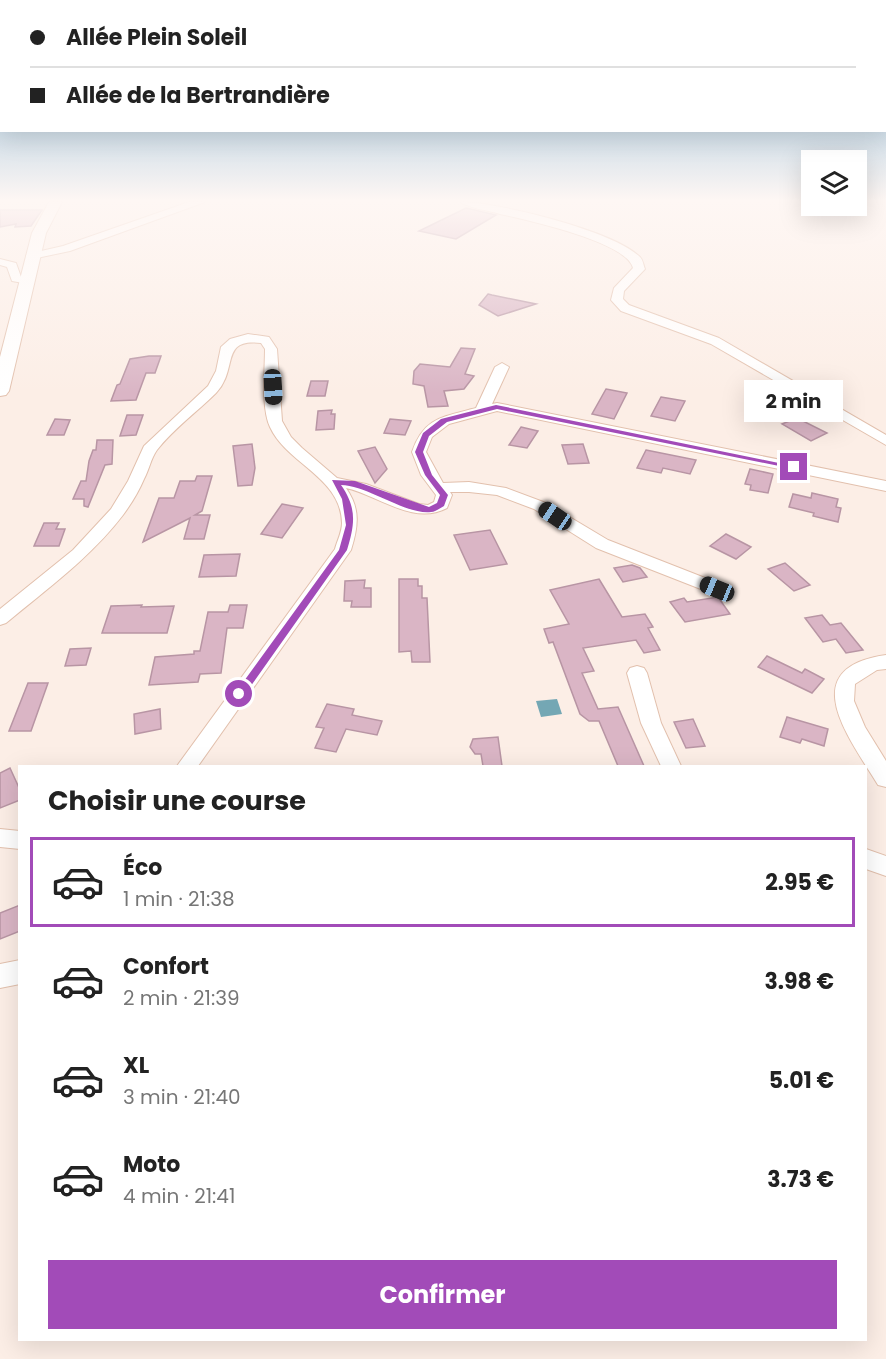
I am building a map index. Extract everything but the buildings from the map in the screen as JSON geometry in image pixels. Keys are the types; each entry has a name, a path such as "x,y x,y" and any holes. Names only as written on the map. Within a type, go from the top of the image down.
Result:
{"main road":[{"path":"0,391 29,265"}],"street":[{"path":"12,265 16,279 25,282"},
{"path":"638,265 639,269 618,290 617,300 625,308 715,341 886,441"},
{"path":"0,619 79,554 117,512 136,481 148,449 213,388 223,371 226,350 234,342 248,338 265,339 271,349 275,424 288,445 335,482 346,499 350,525 343,550 188,765"},
{"path":"482,411 502,367"},
{"path":"335,482 352,483 430,510 441,505 444,495 429,475 419,452 425,435 444,421 496,407 886,486"},
{"path":"438,488 469,487 500,491 540,506 602,544 717,589"},
{"path":"886,662 872,664 846,681 844,701 855,729 886,779"},
{"path":"637,673 651,723 672,765"},
{"path":"0,838 18,840"},
{"path":"867,859 886,866"},
{"path":"0,976 18,972"}],"water":[{"path":"557,699 562,714 541,717 536,701"}],"route":[{"path":"239,694 343,550 350,525 346,499 335,482 352,483 430,510 441,505 444,495 429,475 419,452 425,435 444,421 496,407 794,467"}]}
